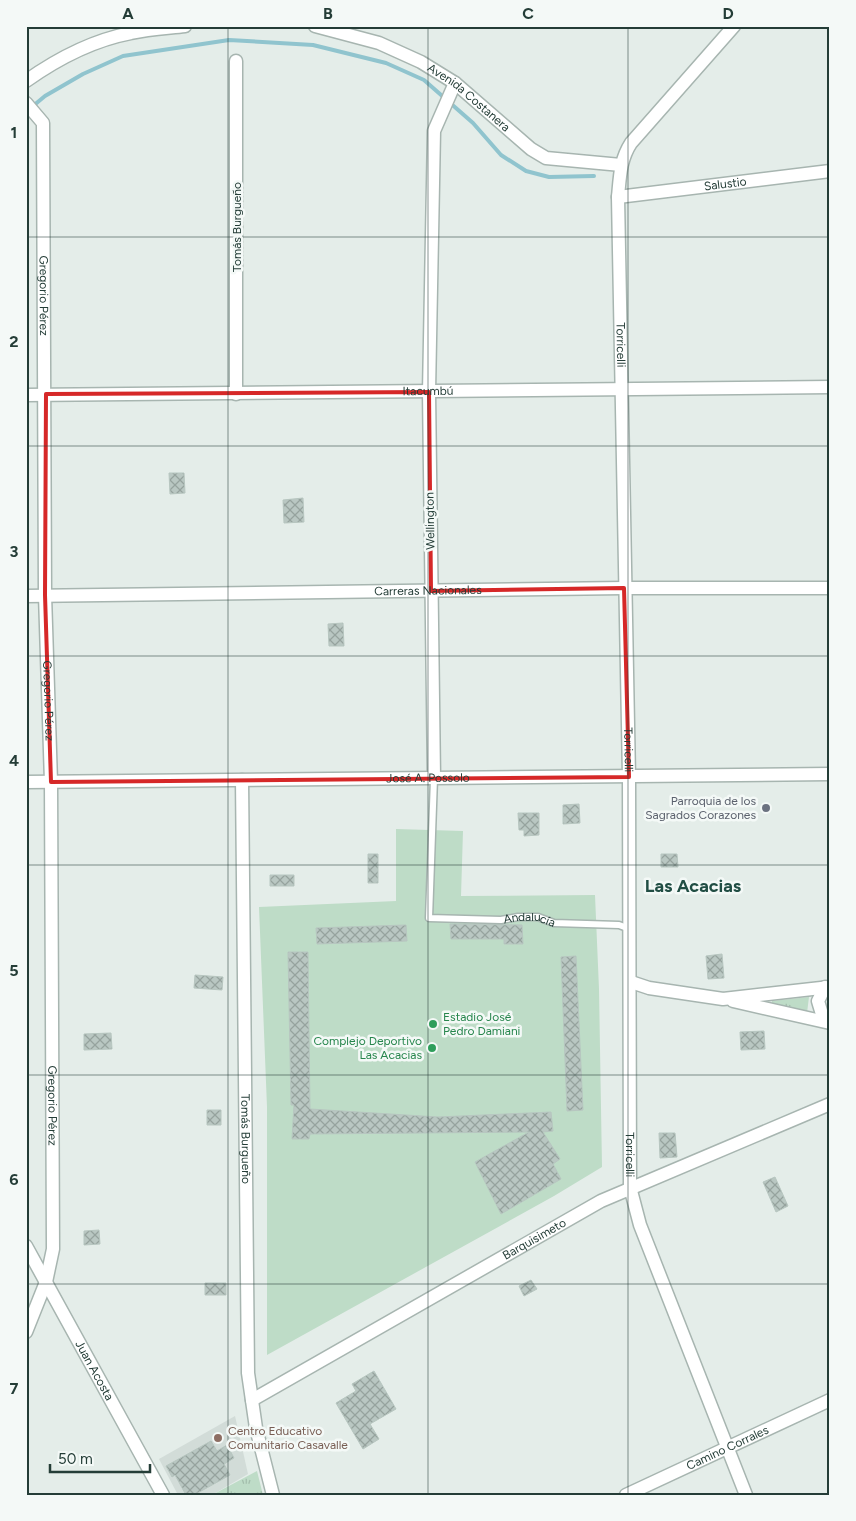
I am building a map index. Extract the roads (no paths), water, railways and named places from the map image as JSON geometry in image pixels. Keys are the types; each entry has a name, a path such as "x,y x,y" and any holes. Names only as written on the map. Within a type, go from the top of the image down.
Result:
{"street":[{"path":"26,81 64,57 130,30 185,26"},
{"name":"Avenida Costanera","path":"315,26 379,43 421,62 531,149 546,158 621,165"},
{"name":"Torricelli","path":"734,26 631,143 623,155 618,197 629,776 630,1187 640,1225 746,1495"},
{"name":"Tomás Burgueño","path":"236,61 236,394"},
{"name":"Wellington","path":"434,778 429,392 434,131 453,87"},
{"name":"Gregorio Pérez","path":"26,103 43,123 46,595 51,782 53,1249 46,1282 26,1332"},
{"name":"Salustio","path":"618,197 830,171"},
{"name":"Itacumbú","path":"26,395 622,391 830,387"},
{"name":"Carreras Nacionales","path":"26,596 624,588 830,588"},
{"name":"José A. Possolo","path":"26,782 830,774"},
{"name":"Tomás Burgueño","path":"242,780 248,1373 256,1428 272,1495"},
{"path":"631,982 649,988 724,999 827,1022"},
{"path":"724,999 827,987"},
{"path":"827,987 818,1001 827,1022"},
{"name":"Barquisimeto","path":"252,1400 601,1201 630,1187 653,1180 830,1104"},
{"name":"Juan Acosta","path":"26,1246 163,1495"},
{"name":"Camino Corrales","path":"626,1495 830,1400"}],"lane":[{"name":"Wellington","path":"429,918 434,778"},
{"name":"Andalucía","path":"429,918 501,920 518,917 538,918 554,923 619,926 630,929"}],"waterway":[{"path":"33,106 45,96 83,74 123,56 229,40 313,45 386,63 424,80 473,123 501,155 526,171 549,177 594,176"}],"place":[{"name":"Parroquia de los Sagrados Corazones","path":"766,808"},
{"name":"Estadio José Pedro Damiani","path":"433,1024"},
{"name":"Complejo Deportivo Las Acacias","path":"432,1048"},
{"name":"Centro Educativo Comunitario Casavalle","path":"218,1438"}],"district":[{"name":"Las Acacias","path":"693,886"}]}
